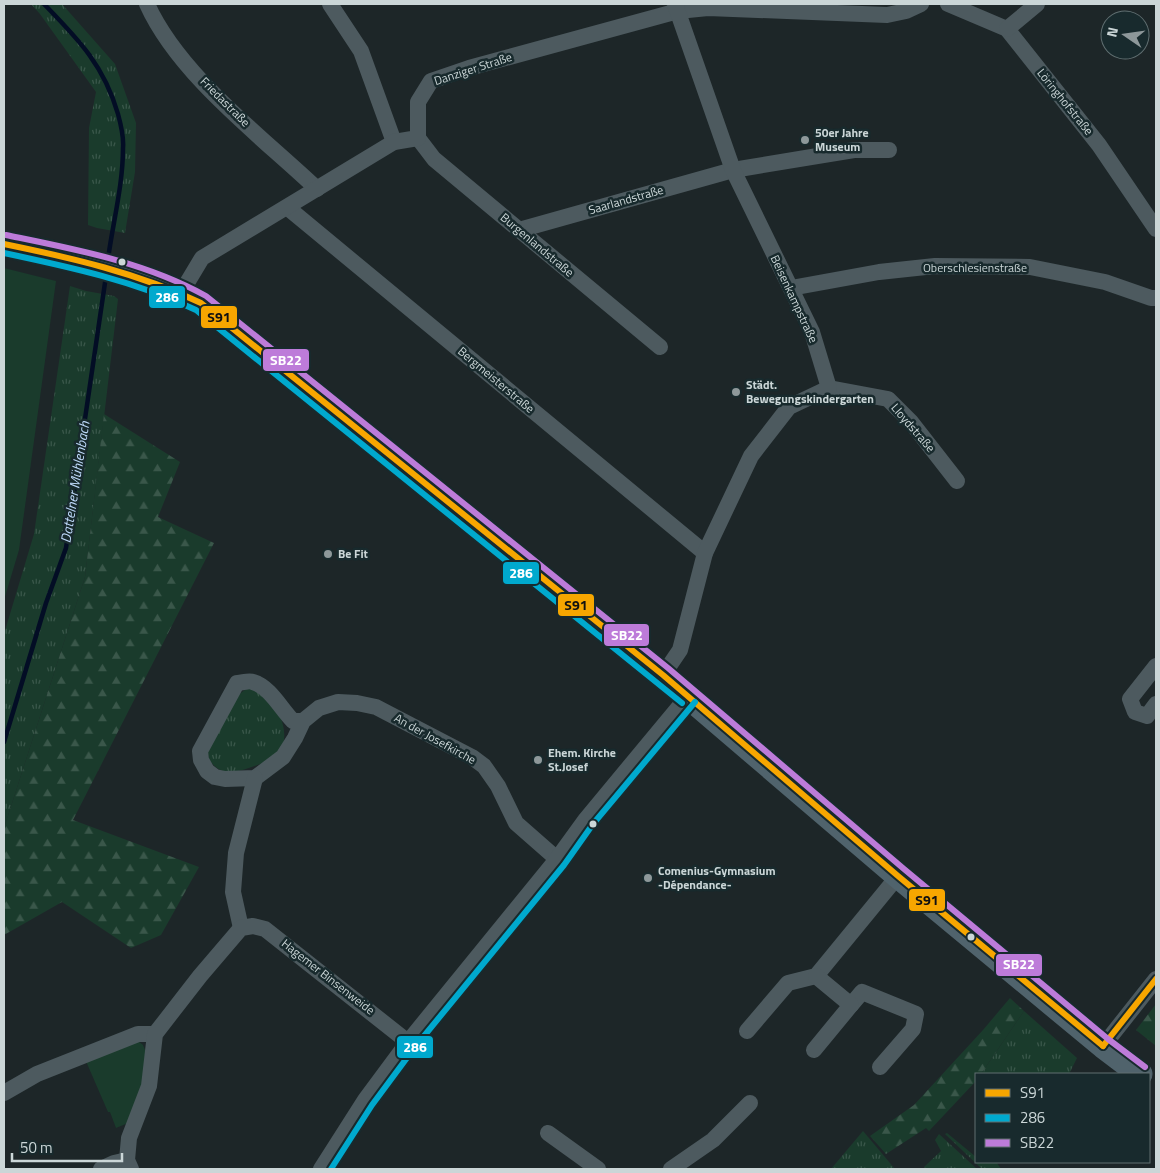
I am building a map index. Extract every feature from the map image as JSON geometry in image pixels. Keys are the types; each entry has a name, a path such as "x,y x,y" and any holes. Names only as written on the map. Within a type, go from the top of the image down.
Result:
{"main road":[{"path":"4,244 91,262 118,270 159,283 201,303 664,675 898,876 1103,1046 1139,1073"}],"street":[{"name":"Friedastraße","path":"148,4 151,12 181,57 233,112 317,188"},
{"path":"330,4 361,51 394,142"},
{"name":"Danziger Straße","path":"418,138 418,102 432,81 470,68 676,8 887,15 906,11 921,4"},
{"name":"Löringhofstraße","path":"948,4 1007,29 1099,145 1156,229"},
{"path":"1007,29 1038,4"},
{"name":"Beisenkampstraße","path":"676,8 733,170 812,332 829,388"},
{"path":"181,293 202,258 288,208 317,188 394,142 418,138"},
{"name":"Burgenlandstraße","path":"418,138 434,159 660,347"},
{"name":"Saarlandstraße","path":"519,230 733,170 854,150 889,150"},
{"name":"Bergmeisterstraße","path":"288,208 705,553"},
{"name":"Oberschlesienstraße","path":"791,288 879,272 935,266 1030,267 1105,282 1156,298"},
{"path":"664,675 680,650 705,553 751,456 789,407 829,388"},
{"name":"Lloydstraße","path":"829,388 888,400 911,422 957,481"},
{"path":"1156,666 1130,699 1135,712 1147,716 1156,704"},
{"path":"101,1169 114,1164 129,1165 129,1138 149,1086 155,1034 200,976 241,928 233,892 236,853 255,778 225,779 215,777 207,771 201,760 200,751 204,740 237,683 252,681 266,688 293,721 303,721"},
{"path":"321,1169 365,1100 408,1042 557,859 586,819 688,696"},
{"name":"An der Josefkirche","path":"255,778 283,758 303,721 319,708 338,702 357,702 376,707 472,757 484,766 498,786 516,822 557,859"},
{"path":"747,1031 788,983 816,976 898,876"},
{"name":"Hagemer Binsenweide","path":"241,928 253,926 265,929 408,1042"},
{"path":"816,976 851,1005"},
{"path":"1103,1046 1156,979"},
{"path":"814,1050 862,992 916,1014 913,1028 880,1068"},
{"path":"4,1093 37,1074 138,1034 155,1034"},
{"path":"671,1169 713,1140 750,1103"},
{"path":"548,1133 598,1169"}],"green space":[{"path":"31,4 62,4 115,64 136,123 135,172 125,233 88,225 89,128 96,92"},
{"path":"4,268 56,281 19,550 4,600"},
{"path":"70,286 114,296 118,299 85,577 4,828 4,634 34,534"},
{"path":"104,414 180,462 158,517 214,543 73,820 199,867 161,935 131,948 62,902 4,935 4,828 85,577"},
{"path":"249,688 267,698 277,711 283,724 283,745 277,755 265,762 236,771 223,771 217,768 209,759 209,749 234,700"},
{"path":"1010,998 1024,1011 982,1073 975,1073 975,1082 929,1131 926,1128 886,1154 870,1136 914,1105"},
{"path":"1156,1004 1156,1046 1136,1030"},
{"path":"1024,1011 1077,1058 1070,1073 982,1073"},
{"path":"138,1041 143,1045 146,1054 146,1074 140,1095 128,1123 116,1128 85,1059"},
{"path":"863,1131 895,1169 831,1169"},
{"path":"947,1133 975,1156 975,1162 945,1134"},
{"path":"939,1134 977,1169 926,1169 924,1167 941,1151 935,1140"},
{"path":"976,1163 997,1163 1001,1169 982,1169"}],"waterway":[{"path":"44,4 79,41 97,67 105,81 118,114 123,135 123,162 108,259"},
{"name":"Dattelner Mühlenbach","path":"4,742 46,603 66,548 106,276"}],"transit line":[{"name":"SB22","path":"6,235 83,251 134,265 183,284 206,296 668,668 904,869 1108,1039 1145,1067"},
{"name":"S91","path":"4,244 80,261 129,275 177,292 201,303 663,675 898,876 1103,1046"},
{"name":"286","path":"4,253 126,283 196,310 682,703"},
{"name":"286","path":"331,1169 372,1105 415,1047 564,865 593,824 695,702"},
{"name":"S91","path":"1103,1046 1156,979"}],"place":[{"name":"50er Jahre Museum","path":"805,140"},
{"name":"Städt. Bewegungskindergarten","path":"736,392"},
{"name":"Be Fit","path":"328,554"},
{"name":"Ehem. Kirche St.Josef","path":"538,760"},
{"name":"Comenius-Gymnasium -Dépendance-","path":"648,878"}]}
